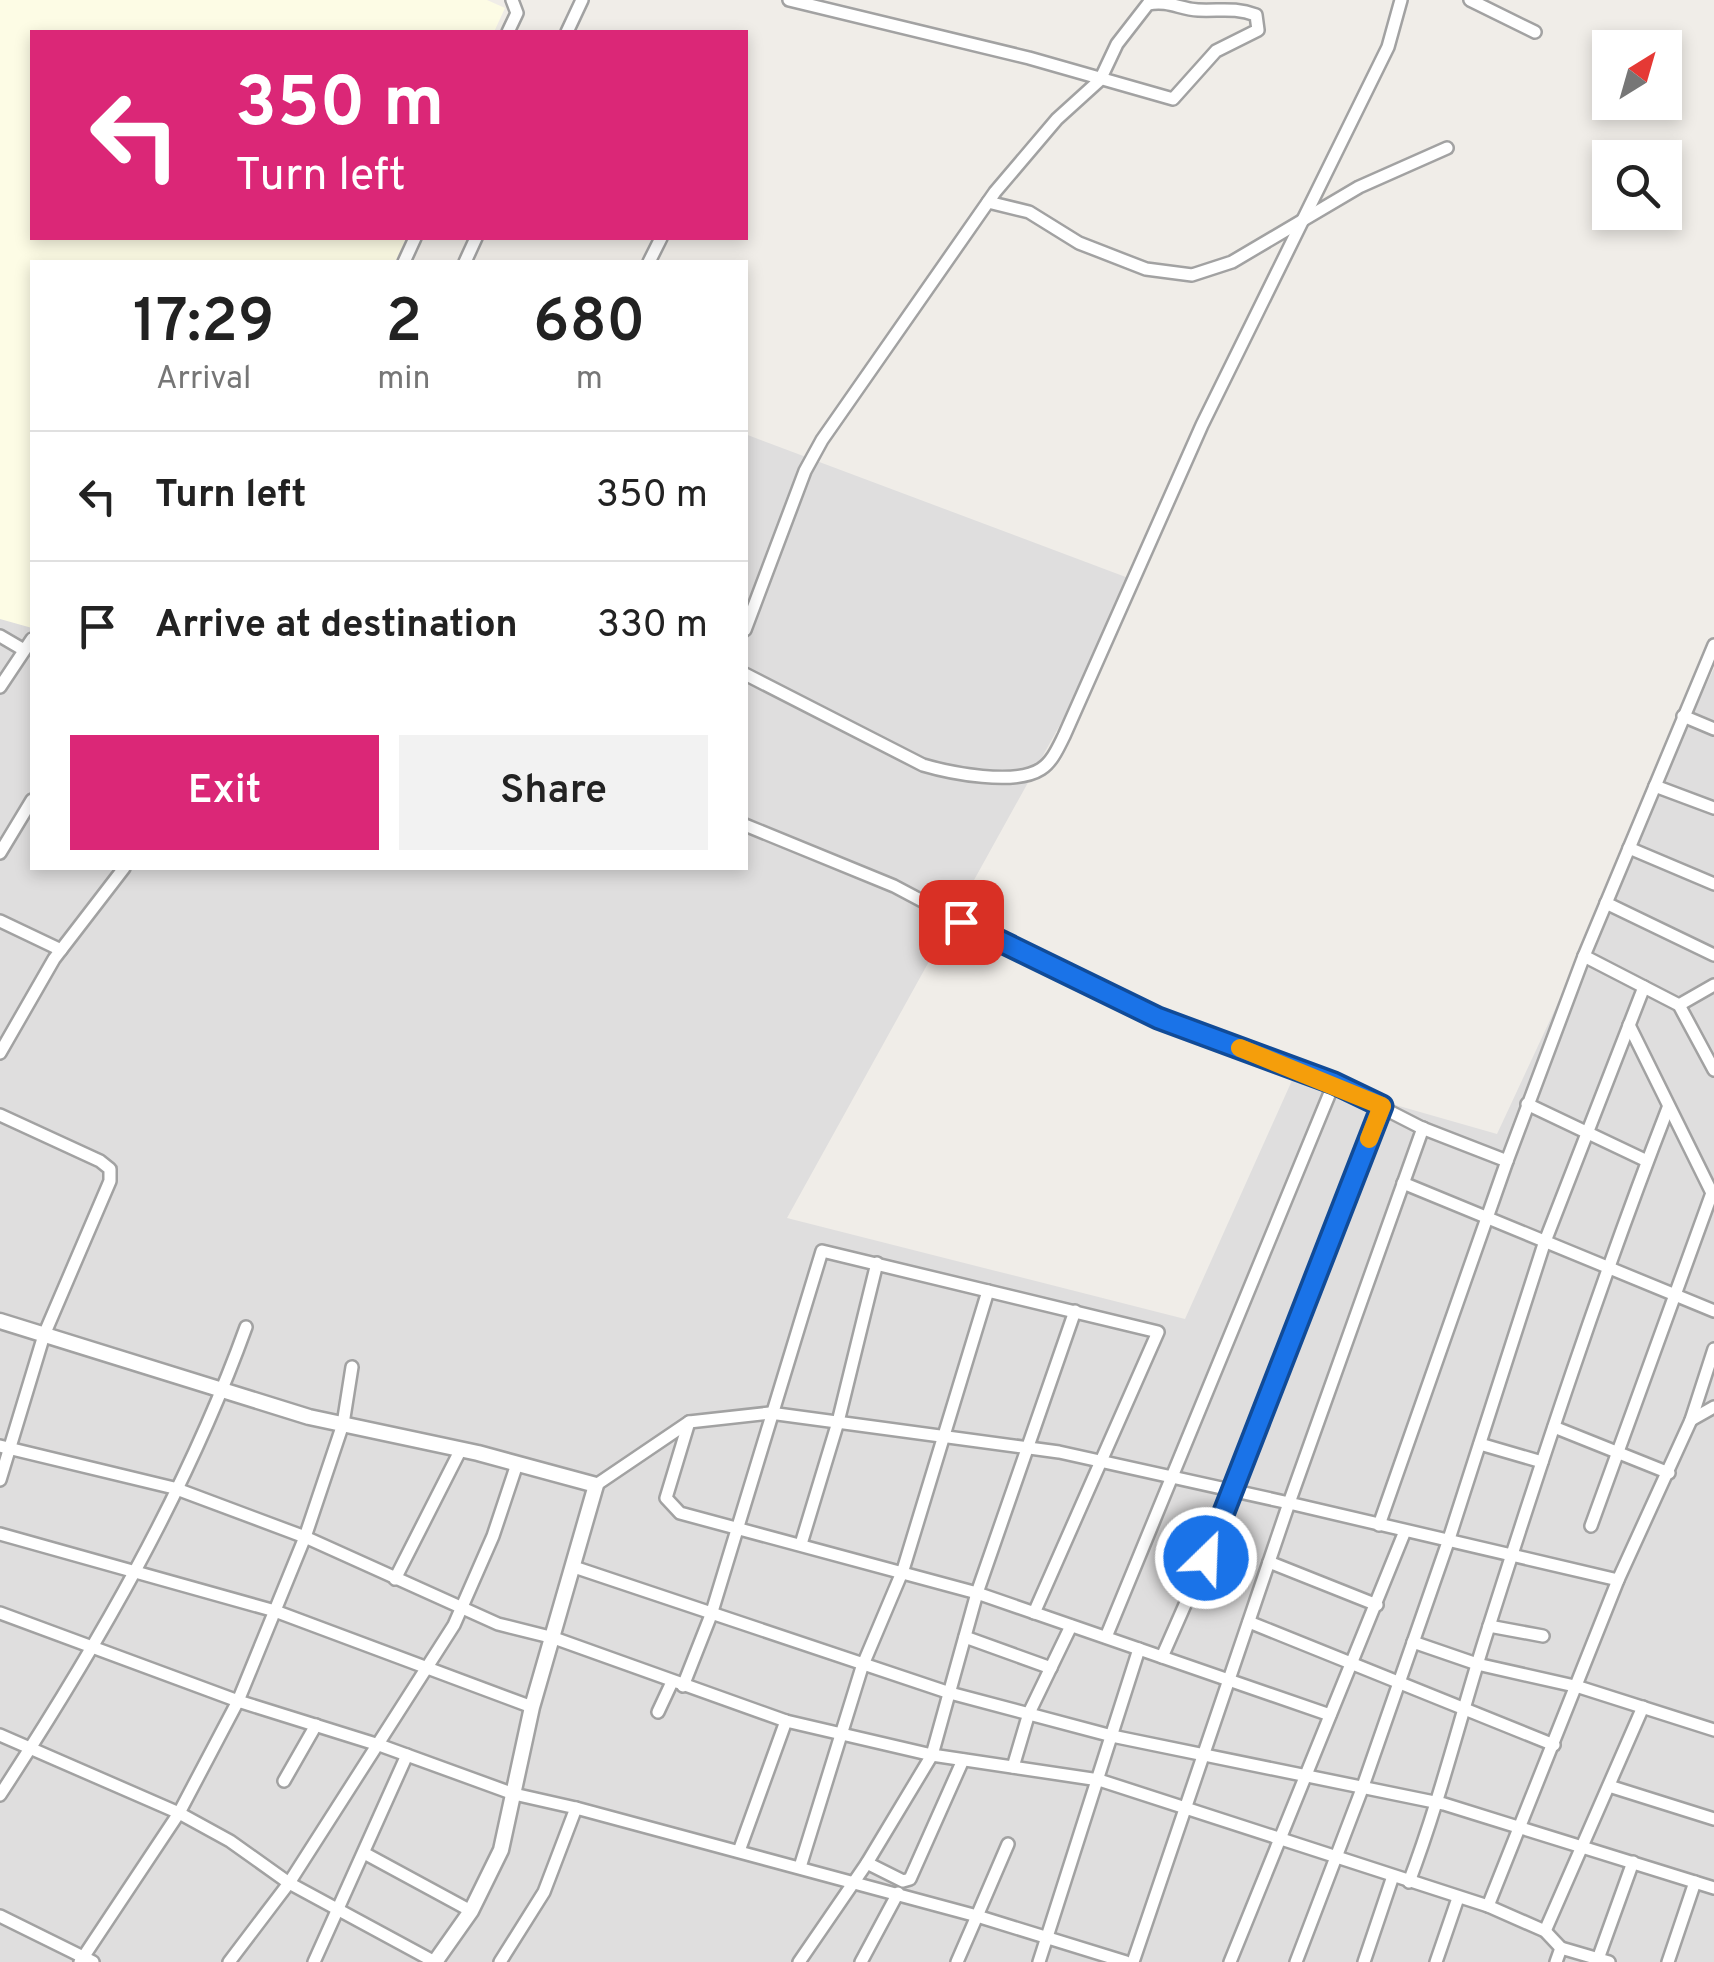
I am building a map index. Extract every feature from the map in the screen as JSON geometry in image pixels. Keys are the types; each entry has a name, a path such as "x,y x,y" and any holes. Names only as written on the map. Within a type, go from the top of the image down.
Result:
{"street":[{"path":"509,30 517,12 512,0"},
{"path":"568,30 582,0"},
{"path":"748,622 805,471 822,440 988,202 1057,119 1100,80 1117,44 1148,4 1168,0 1194,10 1233,6 1256,15 1258,30 1216,51 1173,99 1100,80 1029,58 789,0"},
{"path":"748,676 923,765 952,774 993,776 1024,775 1041,769 1064,736 1202,425 1388,47 1401,0"},
{"path":"1470,0 1535,32"},
{"path":"988,202 1030,212 1079,243 1146,269 1192,275 1232,262 1304,218 1447,148"},
{"path":"0,636 28,644 0,687"},
{"path":"1380,1525 1527,1104 1584,956 1713,650"},
{"path":"1684,716 1714,729"},
{"path":"1655,786 1714,808"},
{"path":"0,853 30,803"},
{"path":"748,826 894,886 1028,958 1158,1018 1334,1083 1423,1128 1508,1161"},
{"path":"1629,848 1714,884"},
{"path":"0,1053 3,1037 61,950 122,870"},
{"path":"1606,903 1714,955"},
{"path":"0,920 61,950"},
{"path":"1584,956 1679,1005 1714,1070"},
{"path":"1679,1005 1714,984"},
{"path":"1296,1962 1362,1789 1448,1542 1544,1244 1644,987"},
{"path":"1590,1526 1614,1451 1712,1193 1629,1025"},
{"path":"1106,1636 1334,1083"},
{"path":"1527,1104 1647,1161"},
{"path":"1162,1658 1236,1492 1382,1106"},
{"path":"1410,1882 1439,1803 1463,1708 1606,1269 1668,1108"},
{"path":"0,1116 100,1160 110,1169 110,1181 44,1336 6,1448 0,1480"},
{"path":"1133,1962 1289,1504 1423,1128"},
{"path":"1403,1184 1714,1311"},
{"path":"658,1712 678,1684 711,1615 822,1251 1158,1332 1034,1613"},
{"path":"801,1544 838,1422 877,1263"},
{"path":"800,1867 862,1667 904,1570 988,1291"},
{"path":"799,1962 932,1755 977,1593 1076,1311"},
{"path":"0,1321 343,1424 461,1449 596,1485"},
{"path":"0,1795 95,1648 223,1390 246,1327"},
{"path":"1488,1906 1579,1687 1618,1580 1691,1420 1714,1348"},
{"path":"0,1916 86,1960 178,1813 238,1701 305,1537 343,1424 352,1368"},
{"path":"1691,1420 1714,1408"},
{"path":"0,1734 178,1813 230,1841 288,1884 435,1962 470,1911 501,1850 532,1707 596,1485 690,1422 770,1413 1099,1460 1618,1580"},
{"path":"690,1422 666,1498 680,1513 904,1570 1330,1715"},
{"path":"1554,1428 1669,1473"},
{"path":"1480,1444 1542,1462"},
{"path":"6,1448 174,1488 305,1537 462,1610 554,1638 786,1721 838,1737 932,1755 1100,1780 1488,1906 1545,1931 1560,1948 1603,1960 1633,1862"},
{"path":"396,1579 461,1449"},
{"path":"228,1962 288,1884 462,1610 517,1464"},
{"path":"1230,1962 1405,1531"},
{"path":"0,1534 275,1611 532,1707"},
{"path":"1269,1562 1377,1605"},
{"path":"574,1567 862,1667 950,1693 1112,1736 1439,1803 1714,1888"},
{"path":"0,1612 238,1701 378,1744 514,1794 854,1881 1126,1962"},
{"path":"1249,1622 1554,1745"},
{"path":"1013,1767 1029,1713 1071,1626"},
{"path":"1489,1626 1544,1636"},
{"path":"965,1637 1051,1668"},
{"path":"1413,1642 1477,1664 1579,1687 1714,1730"},
{"path":"1040,1962 1139,1650"},
{"path":"1545,1931 1643,1707"},
{"path":"740,1851 786,1721"},
{"path":"284,1781 316,1725"},
{"path":"314,1962 407,1756"},
{"path":"866,1863 903,1881 910,1879 962,1760"},
{"path":"1608,1786 1714,1819"},
{"path":"500,1962 544,1892 576,1808"},
{"path":"957,1962 1008,1844"},
{"path":"364,1853 470,1911"},
{"path":"1364,1962 1393,1876"},
{"path":"1668,1962 1695,1882"},
{"path":"861,1962 898,1894"},
{"path":"1436,1962 1458,1898"},
{"path":"1556,1962 1560,1948"}],"shaded area":[{"path":"0,0 487,0 505,8 495,30 30,30 30,240 405,240 396,260 30,260 30,627 0,619"},
{"path":"0,154 32,240 30,870 748,870 748,435 1139,582 787,1218 1185,1319 1294,1076 1497,1134 1714,668 1714,1962 0,1962"}],"slow traffic":[{"path":"1240,1048 1334,1083 1382,1106 1369,1139"}],"route":[{"path":"961,922 1028,958 1158,1018 1334,1083 1382,1106 1236,1492 1206,1558"}]}
